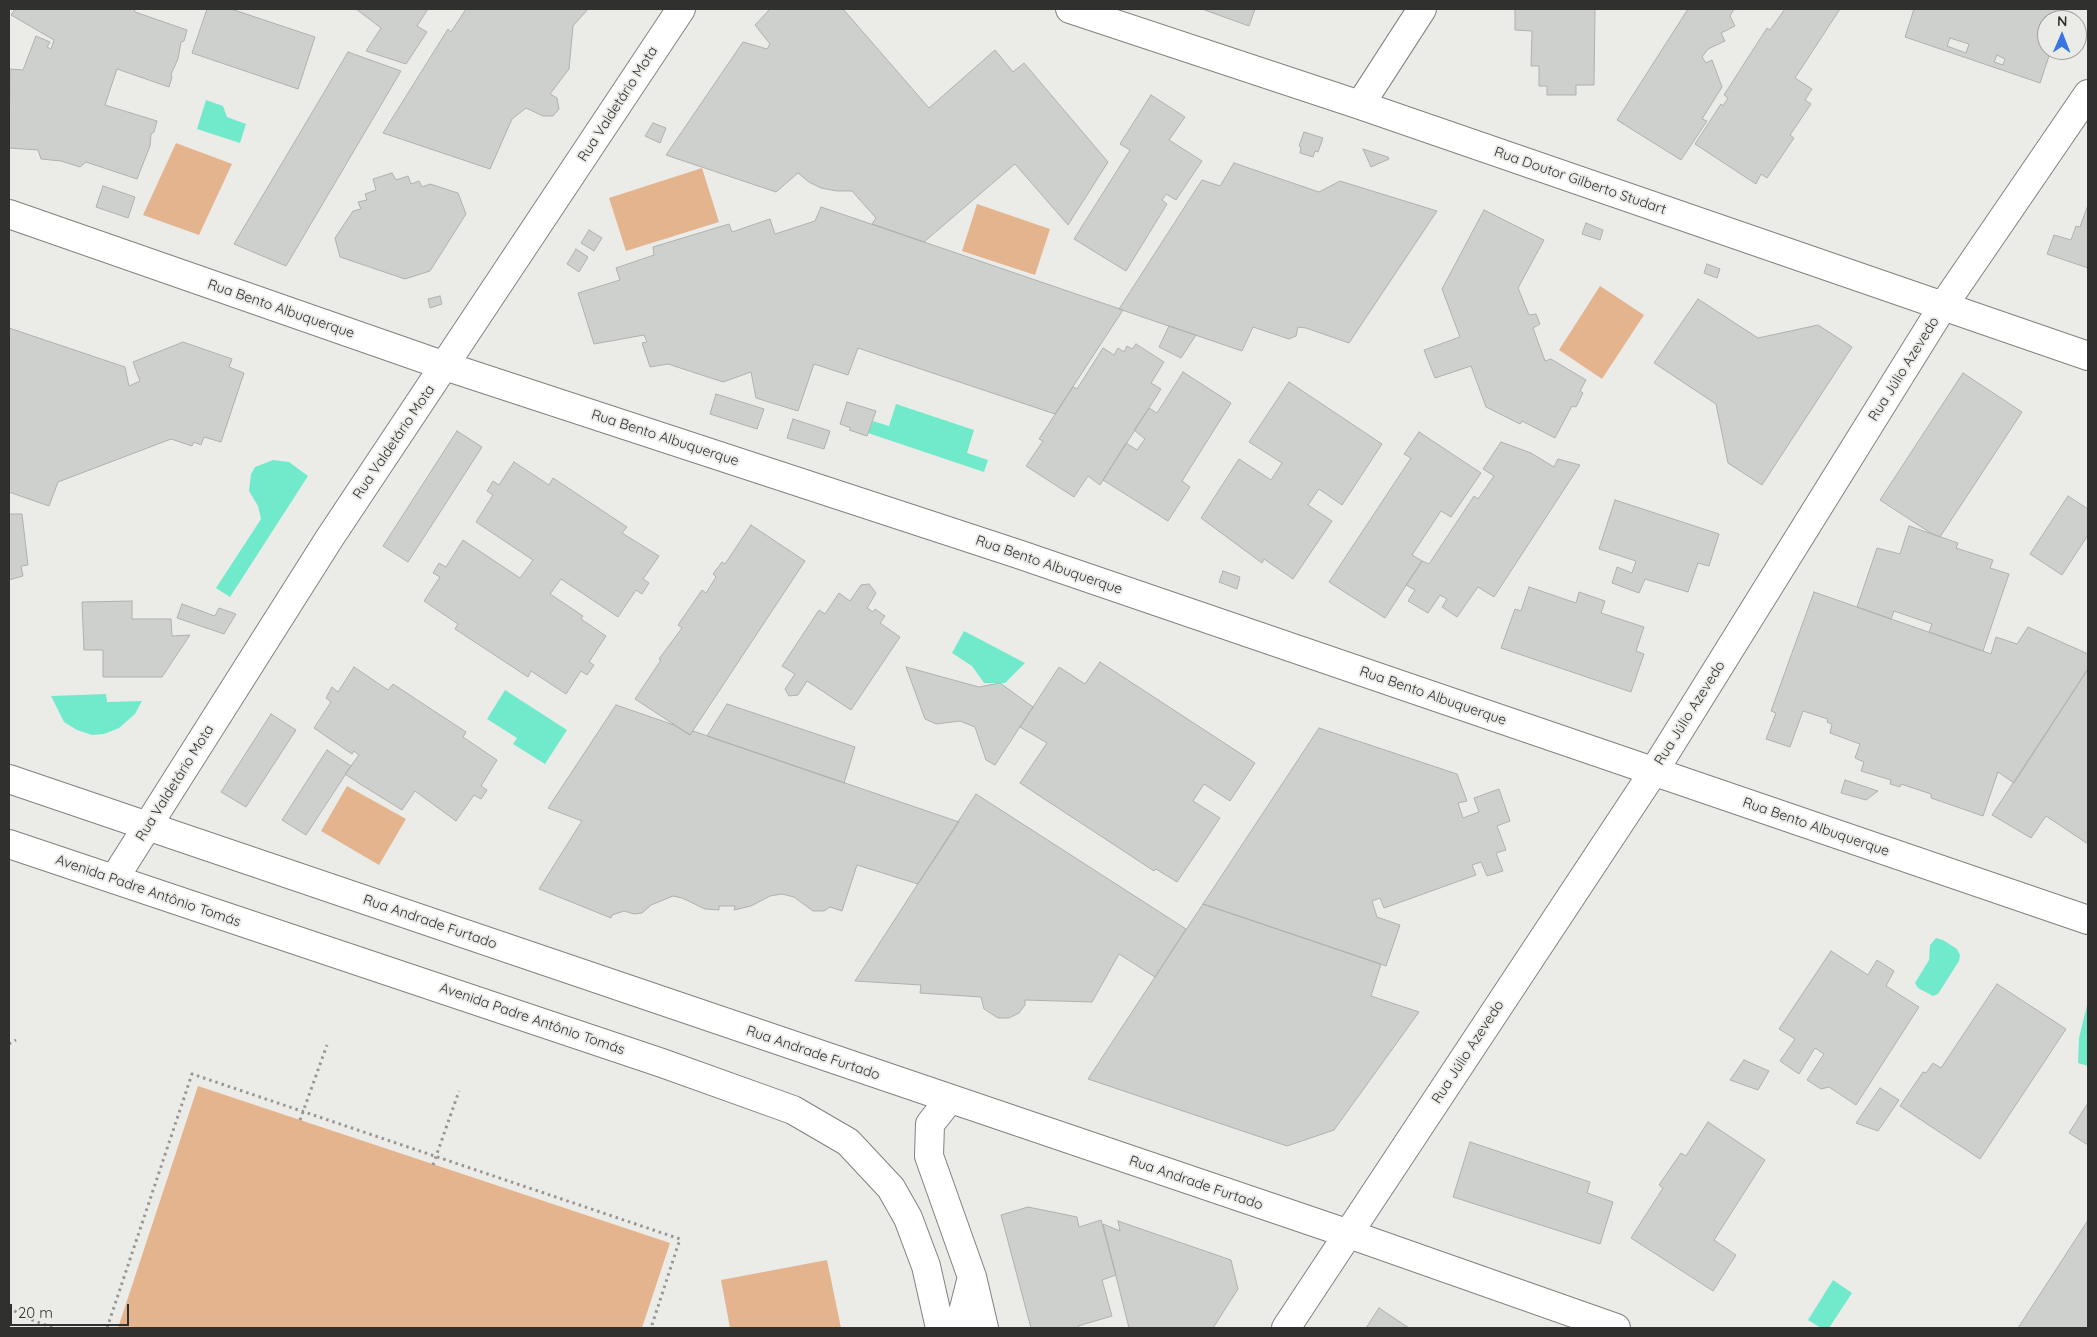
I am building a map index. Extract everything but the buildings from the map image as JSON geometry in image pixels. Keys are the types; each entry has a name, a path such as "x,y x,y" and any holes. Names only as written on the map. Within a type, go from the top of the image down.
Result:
{"street":[{"name":"Rua Valdetário Mota","path":"114,880 329,539 681,9"},
{"name":"Rua Doutor Gilberto Studart","path":"1070,9 1360,105 2088,356"},
{"path":"1360,105 1422,9"},
{"name":"Rua Júlio Azevedo","path":"1286,1328 1654,771 1943,306 2088,94"},
{"name":"Rua Bento Albuquerque","path":"9,214 445,366 1009,551 2088,920"},
{"name":"Rua Andrade Furtado","path":"9,779 949,1100 1349,1234 1616,1328"},
{"name":"Avenida Padre Antônio Tomás","path":"9,844 644,1057 793,1110 848,1142 891,1188 908,1218 926,1266 940,1328"},
{"path":"949,1100 930,1124 929,1156 972,1278 984,1328"},
{"path":"959,1328 972,1278"}],"path":[{"path":"9,1044 16,1040"},
{"path":"300,1120 327,1045"},
{"path":"107,1328 192,1074 680,1239 651,1328"},
{"path":"433,1165 459,1091"},
{"path":"9,1307 22,1316 53,1328"}],"shaded area":[{"path":"206,100 223,106 227,117 246,124 240,143 197,129"},
{"path":"176,143 232,164 199,235 143,215"},
{"path":"702,168 719,222 626,251 609,198"},
{"path":"977,204 1050,229 1035,275 962,251"},
{"path":"1600,286 1644,315 1602,379 1559,350"},
{"path":"896,404 974,430 967,453 988,460 984,472 868,433 873,421 889,426"},
{"path":"273,460 289,462 308,476 230,597 216,588 261,519 258,506 249,491 251,474 255,467"},
{"path":"964,631 1025,663 1005,683 984,683 972,666 952,653"},
{"path":"505,690 567,730 545,764 513,744 517,738 487,719"},
{"path":"106,694 107,702 142,701 135,714 119,728 104,734 92,735 77,730 64,722 51,696"},
{"path":"347,786 406,819 379,865 321,831"},
{"path":"1936,938 1957,949 1960,955 1959,961 1938,994 1933,996 1918,988 1915,983 1929,960 1930,945"},
{"path":"2088,1001 2088,1066 2078,1063 2079,1038"},
{"path":"198,1086 670,1243 642,1328 118,1328"},
{"path":"827,1260 841,1328 730,1328 721,1280"},
{"path":"1833,1280 1852,1293 1829,1328 1821,1328 1808,1320"}]}
